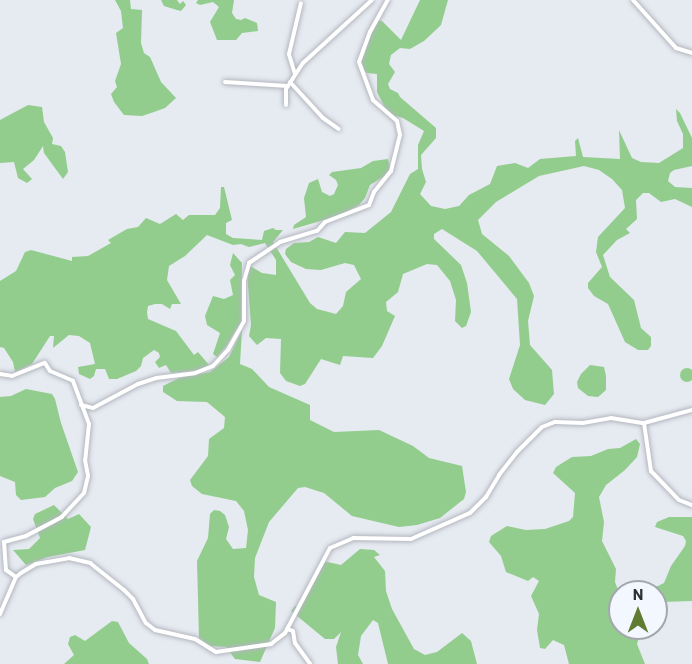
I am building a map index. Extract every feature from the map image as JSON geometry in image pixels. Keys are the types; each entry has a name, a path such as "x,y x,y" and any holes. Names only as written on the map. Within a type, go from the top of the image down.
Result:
{"street":[{"path":"286,105 289,84 295,74 316,49 372,0"},
{"path":"81,405 93,408 138,384 156,378 195,373 213,366 228,350 244,321 244,281 249,264 280,242 317,231 325,222 369,205 374,192 391,171 400,135 397,121 373,100 360,62 370,32 388,0"},
{"path":"633,0 676,48 692,53"},
{"path":"295,74 289,54 301,3"},
{"path":"225,82 289,84 339,129"},
{"path":"0,374 12,376 45,363 50,371 73,381 89,424 85,460 88,484 76,503 62,517 26,536 4,542 6,570 16,577"},
{"path":"0,614 16,577 28,568 48,561 69,558 85,561 124,590 133,599 146,623 155,630 195,639 216,652 271,644 281,638 287,629 325,555 336,544 353,538 411,539 470,513 486,497 517,452 533,435 550,424 611,418 644,423 692,410"},
{"path":"644,423 651,471 679,500 692,505"},
{"path":"287,629 293,631 295,643 310,664"}],"green space":[{"path":"115,0 130,0 131,9 142,10 141,43 144,53 150,57 161,82 176,98 165,108 142,116 124,115 111,94 117,87 115,81 121,64 116,33 123,28 121,11"},
{"path":"161,0 177,0 180,4 183,1 186,5 181,11 164,6"},
{"path":"198,0 234,0 232,13 236,19 245,18 257,23 258,31 242,33 236,40 217,40 210,22 219,7 213,2 200,5 196,3"},
{"path":"420,0 448,0 441,25 424,41 410,49 400,48 391,55 389,64 395,72 388,84 390,89 398,93 436,128 436,138 421,155 426,182 420,194 431,206 445,209 459,206 469,195 490,184 497,166 515,163 528,168 540,159 576,156 575,141 578,138 583,157 620,159 619,130 632,158 641,162 659,163 683,148 683,134 677,121 676,109 680,113 692,138 692,166 674,170 670,173 668,181 675,187 692,188 692,207 675,199 661,202 649,193 643,193 636,200 637,219 626,229 630,233 617,240 603,255 610,277 634,300 641,328 651,337 651,346 648,350 638,350 625,342 608,304 594,296 588,288 588,283 602,267 596,252 598,237 625,208 622,190 612,179 599,170 584,166 539,176 496,202 478,220 482,234 509,256 529,283 534,296 528,321 530,345 552,370 554,394 545,405 525,400 513,389 509,379 520,345 517,299 477,251 442,229 434,234 434,239 461,265 467,283 471,312 466,326 462,328 455,321 456,300 450,281 437,265 427,264 403,274 398,292 386,302 387,311 395,316 382,346 373,358 343,356 340,365 321,359 305,384 300,386 286,381 280,373 281,339 266,338 257,345 249,336 251,325 247,272 250,266 262,273 276,275 276,260 265,243 249,247 241,244 233,245 207,235 185,256 169,266 167,280 181,304 172,304 170,309 162,304 155,304 148,306 147,312 148,319 176,331 194,355 198,352 209,365 199,370 171,373 166,365 159,368 155,362 160,357 159,353 154,350 143,358 141,366 136,371 117,379 109,379 105,369 96,369 94,376 90,379 79,374 78,367 95,364 90,343 79,336 69,335 53,348 54,336 50,336 32,364 15,372 13,362 4,348 0,347 0,281 16,271 25,252 31,250 72,261 72,257 88,256 111,243 108,240 127,229 138,227 146,218 160,224 176,214 183,220 189,215 215,215 220,208 221,187 224,187 232,220 226,223 226,234 233,238 262,240 264,231 273,228 283,230 273,242 310,303 317,309 336,314 343,306 346,292 361,279 354,265 345,263 321,270 306,269 291,262 285,254 286,249 294,243 309,242 318,237 336,243 345,232 365,233 391,212 410,174 418,169 418,145 424,131 403,118 388,114 377,92 377,74 367,73 359,67 364,42 377,20 382,21 401,40"},
{"path":"28,105 42,107 44,122 53,138 52,144 61,146 65,152 68,172 63,179 44,153 43,146 34,160 23,169 32,179 27,183 18,178 14,162 0,163 0,120"},
{"path":"388,159 391,172 370,185 365,198 359,205 341,215 293,229 294,225 306,217 304,198 309,183 318,179 322,192 330,196 334,194 338,185 336,180 329,175 332,172 361,168 373,161"},
{"path":"233,253 242,263 241,322 217,357 213,354 220,333 207,325 205,316 213,296 224,299 233,295 230,280 235,275 230,265"},
{"path":"242,330 240,364 252,369 269,387 310,405 310,420 334,432 379,430 413,446 429,458 462,466 466,492 464,499 440,518 417,525 399,527 352,516 324,493 305,487 298,488 269,522 255,558 254,577 259,595 276,602 275,628 260,662 235,659 226,647 210,646 199,638 197,561 208,538 210,514 214,510 225,515 229,527 226,539 233,549 246,548 248,530 244,511 236,501 202,494 192,486 190,480 208,456 209,439 224,428 225,417 207,402 177,401 163,392 163,386 179,378 210,372 229,357"},
{"path":"590,365 604,367 606,390 598,397 588,396 578,388 577,382 581,374"},
{"path":"687,368 692,370 694,375 692,380 687,382 682,380 680,375 682,370"},
{"path":"26,389 52,394 78,472 72,481 55,488 45,497 21,500 16,495 15,482 0,476 0,397 11,396"},
{"path":"636,439 640,444 637,457 606,485 599,497 604,522 602,541 616,569 615,580 608,580 608,640 638,640 637,644 645,664 569,664 564,645 553,640 545,649 540,648 537,630 539,614 531,596 539,581 533,577 528,581 506,572 501,556 489,542 491,536 507,526 526,530 545,529 569,521 573,517 575,493 553,473 556,467 572,457 591,456 608,449 620,448"},
{"path":"54,505 68,519 79,514 91,527 85,550 48,557 26,565 13,550 29,549 40,538 33,519 35,514"},
{"path":"669,517 692,517 692,601 668,602 668,580 665,580 686,541 683,536 655,527 657,522"},
{"path":"360,549 374,550 380,555 374,557 385,571 386,591 392,609 414,649 425,655 437,652 462,633 471,641 477,664 388,664 378,623 373,620 361,636 358,655 363,664 338,664 336,647 341,632 334,639 325,639 291,611 295,606 300,607 323,561 341,565"},
{"path":"112,621 118,622 129,643 147,659 149,664 64,664 74,655 68,644 70,637 75,635 85,641"}]}
